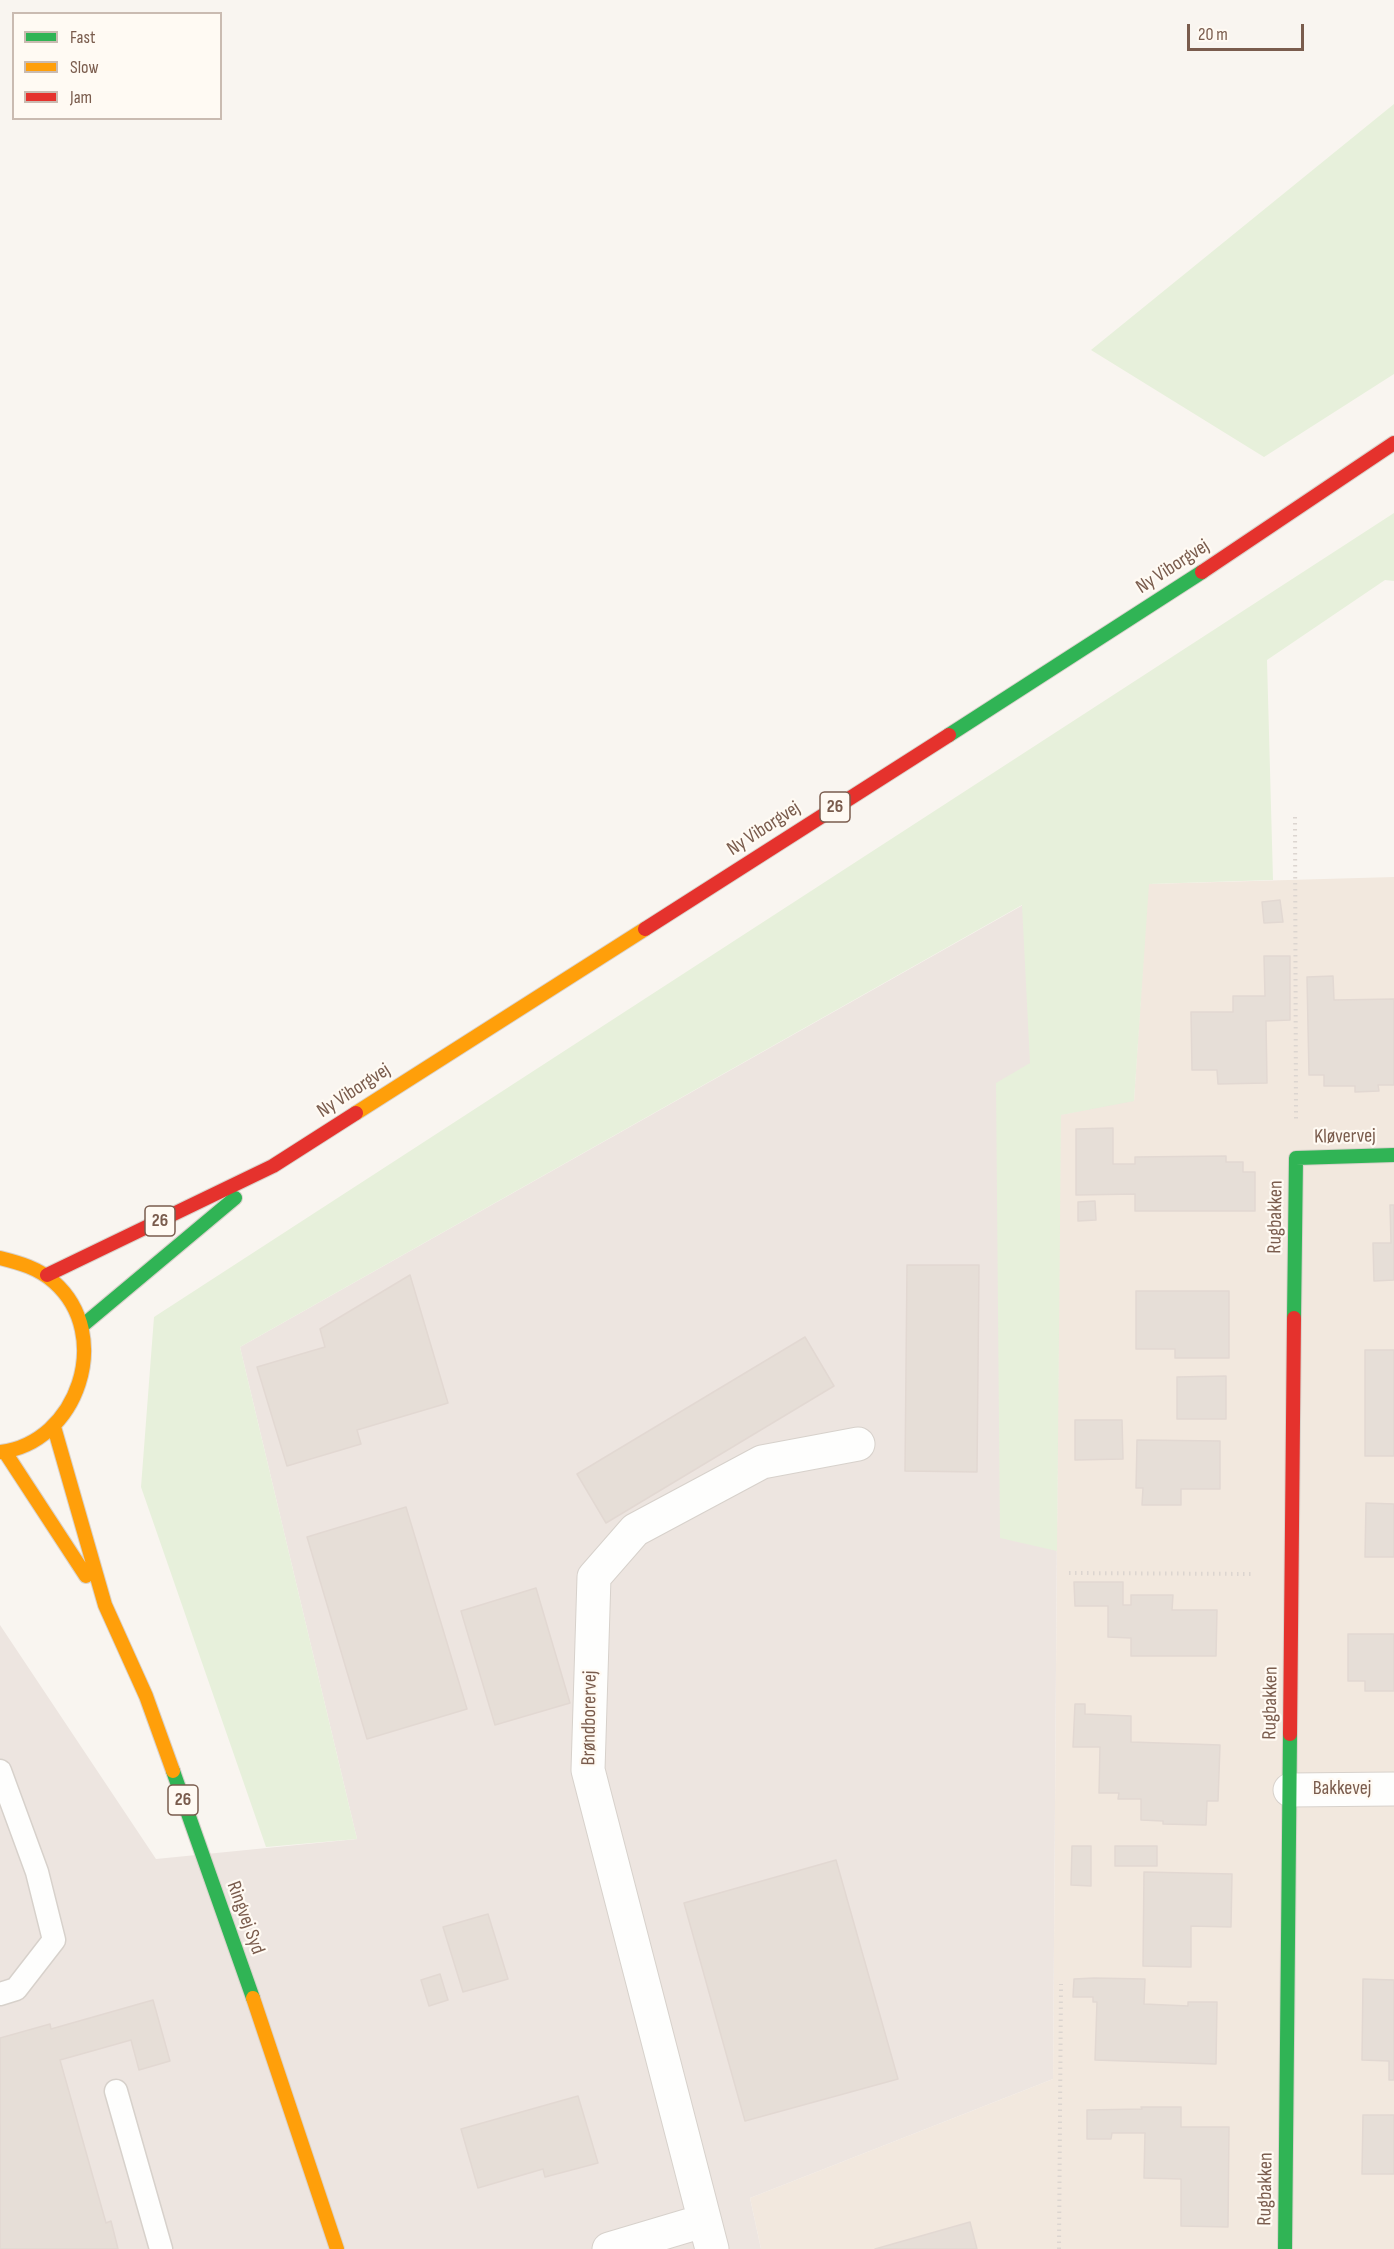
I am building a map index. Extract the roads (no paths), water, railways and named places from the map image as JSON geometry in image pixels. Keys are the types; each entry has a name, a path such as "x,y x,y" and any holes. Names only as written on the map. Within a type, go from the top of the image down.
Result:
{"main road":[{"name":"Ny Viborgvej","path":"47,1275 273,1166 1180,586 1394,443"},
{"name":"Kløvervej","path":"1296,1158 1394,1155"},
{"name":"Rugbakken","path":"1286,2249 1296,1158"},
{"name":"Ny Viborgvej","path":"82,1326 273,1166"},
{"name":"26","path":"0,1258 14,1259 47,1275 68,1298 82,1326 86,1347 85,1370 79,1390 69,1410 54,1427 31,1443 3,1452"},
{"name":"Ringvej Syd","path":"54,1427 105,1605 146,1696 253,1999 337,2249"},
{"name":"Ringvej Syd","path":"3,1452 105,1605"}],"street":[{"name":"Brøndborervej","path":"609,2249 708,2235 588,1770 594,1577 635,1530 762,1462 858,1444"},
{"name":"Bakkevej","path":"1290,1790 1394,1789"}],"lane":[{"path":"0,1771 37,1872 54,1940 16,1989 0,1994"},
{"path":"116,2091 161,2249"}]}
